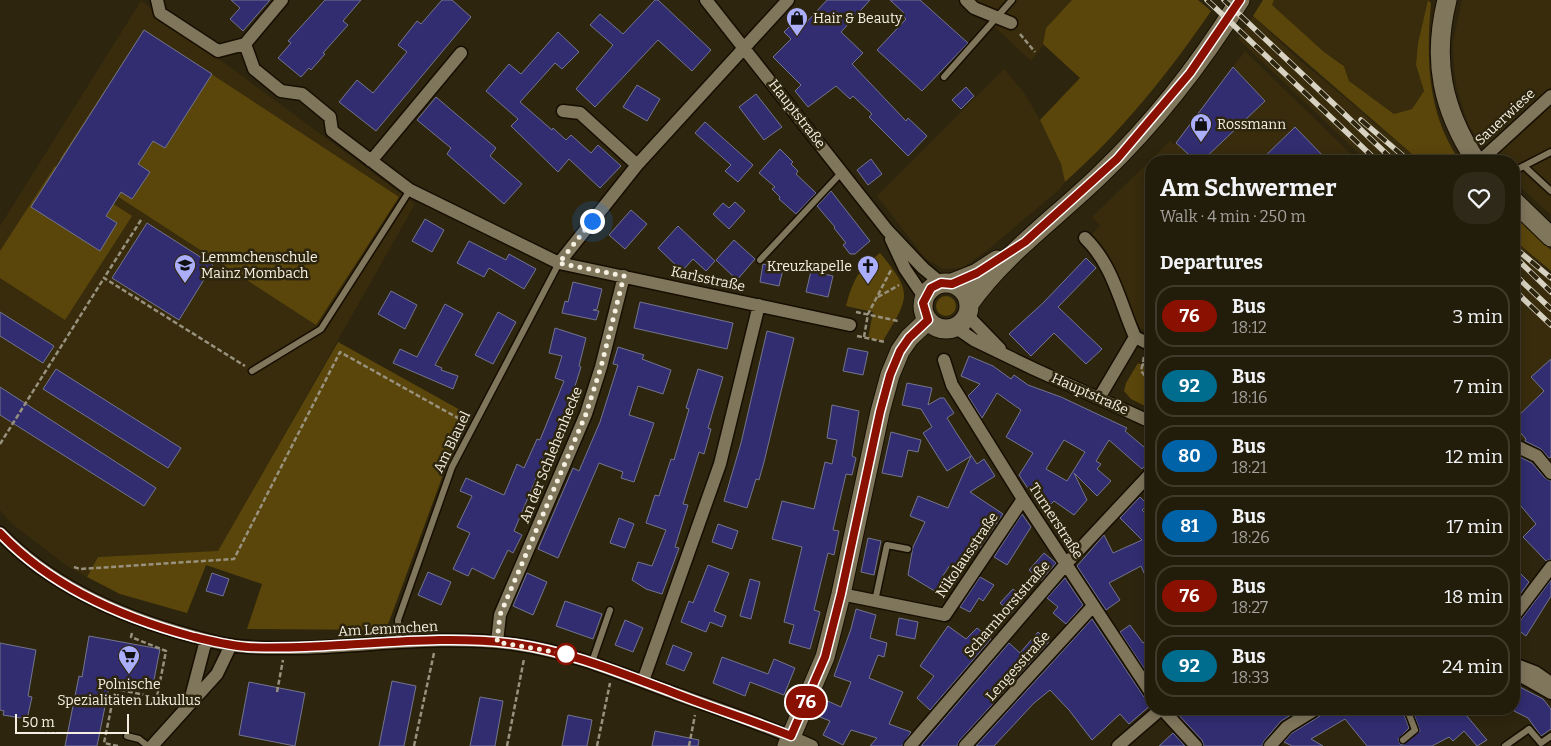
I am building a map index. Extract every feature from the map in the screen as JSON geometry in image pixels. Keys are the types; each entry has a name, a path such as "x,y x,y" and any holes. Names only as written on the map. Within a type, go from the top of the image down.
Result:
{"street":[{"path":"157,0 160,13 218,51 245,44 282,0"},
{"name":"Hauptstraße","path":"706,0 887,230 922,268 964,291 964,315 1003,352 1034,369 1145,419"},
{"path":"559,263 637,165 788,0"},
{"path":"966,0 974,8 1011,24"},
{"path":"789,741 825,657 841,594 880,412 890,375 900,351 909,338 928,320 943,328 964,315 985,283 1025,242 1094,182 1137,137 1190,73 1240,0"},
{"path":"1448,0 1441,25 1440,50 1444,89 1454,122 1473,155"},
{"name":"Karlsstraße","path":"245,44 254,69 281,91 302,94 330,117 332,131 410,190 559,263 850,325"},
{"path":"371,160 461,53"},
{"name":"Sauerwiese","path":"1487,155 1551,96"},
{"path":"563,111 580,114 637,165"},
{"path":"1520,207 1551,237"},
{"name":"Hauptstraße","path":"887,230 905,269 924,297 923,309 928,320"},
{"path":"1085,238 1096,250 1107,267 1135,337 1145,342"},
{"path":"924,297 931,288 977,273 1025,242"},
{"name":"An der Schlehenhecke","path":"497,642 500,615 586,414 601,367 624,276"},
{"path":"643,681 720,464 759,305"},
{"path":"1099,398 1135,337"},
{"name":"Turnerstraße","path":"944,360 952,385 1145,685"},
{"path":"1520,448 1536,456 1551,473"},
{"name":"Scharnhorststraße","path":"910,746 1066,564 1145,479"},
{"name":"Nikolausstraße","path":"841,594 945,614 1024,499"},
{"name":"Am Lemmchen","path":"0,532 42,569 90,599 127,616 206,640 231,645 290,647 497,642 563,653 643,681 789,741 812,746"},
{"path":"1520,609 1549,574"},
{"name":"Lengesstraße","path":"965,746 1093,606"},
{"path":"189,704 206,640"},
{"path":"150,746 217,674 231,645"},
{"path":"1520,666 1535,672 1551,684"},
{"path":"1520,675 1551,693"},
{"path":"1118,746 1154,715"},
{"path":"1167,715 1196,746"},
{"path":"1270,746 1287,727 1306,715"}],"lane":[{"path":"944,76 998,19 1012,0"},
{"path":"1520,169 1551,152"},
{"path":"1525,167 1551,191"},
{"path":"760,260 842,172"},
{"path":"252,371 321,329 410,190"},
{"name":"Am Blauel","path":"399,643 398,620 452,467 559,263"},
{"path":"875,601 887,545 908,549"},
{"path":"592,662 610,610"},
{"path":"1403,740 1414,730 1409,715"},
{"path":"1505,746 1529,729 1541,743 1551,736"},
{"path":"127,736 139,739 150,746"}],"path":[{"path":"1011,24 1035,52"},
{"path":"0,444 141,220"},
{"path":"864,338 868,314 893,265"},
{"path":"104,278 252,371"},
{"path":"877,297 905,282"},
{"path":"885,342 849,334 853,311 898,321"},
{"path":"1135,337 1144,360 1141,370 1145,375"},
{"path":"74,566 80,570 234,559 340,352 473,426"},
{"path":"132,633 131,637 166,650 157,697"},
{"path":"414,746 434,650"},
{"path":"507,746 525,655"},
{"path":"277,692 284,656"},
{"path":"597,746 611,680"},
{"path":"118,746 104,743 114,689 189,704"},
{"path":"689,746 696,711"}],"shaded area":[{"path":"966,0 1072,0 1046,28 1043,46 1031,61"},
{"path":"1072,0 1198,0 1211,11 1143,101 1106,143 1065,182 1061,164 1040,120 1080,78 1043,44 1046,28"},
{"path":"1263,0 1274,0 1272,5 1324,52 1344,66 1349,81 1394,114 1412,109 1424,91 1416,65 1418,43 1428,0 1431,3 1429,65 1431,85 1441,124 1456,155 1413,155 1253,16"},
{"path":"1274,0 1428,0 1418,43 1416,65 1424,91 1412,109 1394,114 1349,81 1344,65 1324,52 1271,5"},
{"path":"1462,0 1551,0 1551,215 1520,187 1520,155 1490,155 1468,124 1457,89 1453,42"},
{"name":"Lemmchenschule Mainz Mombach","path":"141,1 415,204 218,552 98,557 87,577 67,566 11,523 0,510 0,226"},
{"path":"1253,16 1295,56 1413,155 1361,155 1238,39"},
{"path":"144,30 399,197 316,325 60,159"},
{"path":"1245,51 1352,155 1156,155 1170,141 1175,145"},
{"path":"1004,69 1025,94 1040,120 1061,164 1065,182 1060,189 990,248 963,268 943,269 925,258 877,196"},
{"path":"1145,165 1145,331 1140,328 1126,303 1122,284 1102,248 1090,236 1100,225 1092,217"},
{"path":"55,166 132,216 65,320 0,278 0,251"},
{"path":"1520,221 1551,250 1551,271 1520,245"},
{"path":"1520,246 1551,274 1551,425 1532,441 1520,438"},
{"path":"880,253 898,278 903,287 904,296 898,314 883,341 868,338 873,312 846,306 857,276"},
{"path":"946,296 953,299 956,306 953,313 946,316 939,313 936,306 939,299"},
{"path":"338,342 471,416 447,464 386,630 247,629 262,584 206,565 187,613 120,594 87,577 98,557 218,551"},
{"path":"1138,363 1145,366 1145,406 1131,399 1124,391 1126,383"}],"building":[{"path":"231,0 270,0 243,31 230,19 240,8"},
{"path":"325,0 361,0 343,21 348,25 323,53 325,54 311,70 309,68 301,77 278,58 291,43 288,41"},
{"path":"442,0 452,0 471,17 376,131 339,102 357,80 373,93 407,52 398,45 417,21 421,24"},
{"path":"655,0 658,0 711,50 692,71 658,40 595,107 576,89 613,45 590,25 600,14 623,34"},
{"path":"827,0 870,0 841,32 863,53 852,64 906,121 908,118 927,136 908,156 869,117 872,114 853,96 850,99 836,86 808,107 795,91 801,85 773,57 791,39 784,32 796,20 803,26"},
{"path":"890,0 920,0 968,43 922,91 877,50 906,19 902,15 904,13"},
{"path":"144,30 212,74 165,148 153,141 138,164 150,172 132,199 121,192 106,216 117,223 100,251 31,207"},
{"path":"558,32 579,52 562,69 555,63 520,102 566,140 571,135 591,153 598,145 621,166 600,188 569,159 558,172 511,126 518,119 486,91 509,64 521,74"},
{"path":"1233,67 1265,101 1208,155 1189,155 1176,143"},
{"path":"637,85 660,99 647,121 623,107"},
{"path":"966,87 974,96 961,109 952,100"},
{"path":"756,94 782,127 764,140 739,107"},
{"path":"436,97 496,148 490,156 522,184 504,204 447,154 451,148 417,120"},
{"path":"705,122 753,165 738,182 725,171 731,165 695,133"},
{"path":"1295,127 1322,155 1266,155"},
{"path":"780,149 793,162 791,164 798,171 796,174 816,193 796,214 779,199 780,197 772,189 775,187 759,173"},
{"path":"871,159 882,174 868,185 857,170"},
{"path":"831,191 870,241 855,254 850,254 843,245 846,243 835,227 817,206"},
{"path":"735,202 745,211 729,229 713,214 723,203 729,208"},
{"path":"631,210 647,224 625,249 609,235"},
{"path":"425,219 444,230 432,252 412,241"},
{"path":"147,223 213,265 179,320 112,278"},
{"path":"678,226 715,261 706,271 693,259 682,271 658,248"},
{"path":"734,240 755,259 737,280 716,260"},
{"path":"469,241 506,260 509,254 536,269 524,289 489,268 484,277 457,263"},
{"path":"1086,258 1096,268 1058,307 1102,349 1086,364 1054,333 1031,356 1009,334 1043,303"},
{"path":"763,264 783,269 779,286 760,282"},
{"path":"811,271 833,276 828,297 806,292"},
{"path":"573,282 602,289 597,309 593,310 599,311 596,320 562,313 565,301 568,302"},
{"path":"391,291 417,305 405,329 378,314"},
{"path":"640,302 733,323 727,349 634,328"},
{"path":"445,304 463,314 435,365 442,368 441,370 458,376 453,389 393,363 400,349 417,357"},
{"path":"0,312 54,346 43,363 0,336"},
{"path":"498,312 516,322 493,364 475,355"},
{"path":"555,328 586,338 579,366 581,367 570,402 577,405 562,441 555,438 545,463 543,462 514,531 522,535 513,553 508,550 494,579 472,568 468,576 453,569 470,533 457,527 472,496 460,491 466,478 504,495 517,464 524,468 537,439 540,440 564,381 555,378 562,356 549,353"},
{"path":"767,331 794,338 764,462 759,480 756,479 747,508 724,501 741,443"},
{"path":"618,347 644,355 642,359 671,370 663,394 638,386 629,415 654,423 634,482 621,478 623,472 599,463 558,558 538,549 573,468 579,471 600,422 618,365 613,364"},
{"path":"848,348 868,352 863,375 843,371"},
{"path":"969,356 993,366 1011,379 1014,375 1028,385 1061,397 1127,428 1125,431 1144,447 1145,446 1145,466 1142,469 1109,440 1096,461 1101,464 1097,469 1111,481 1097,496 1074,473 1087,500 1074,515 1054,501 1051,504 1029,490 1019,475 1033,453 1006,437 1021,410 997,393 982,418 968,396 980,384 961,376","holes":["1064,440 1085,452 1067,481 1046,469"]},
{"path":"1551,359 1551,457 1549,458 1541,449 1525,441 1526,439 1520,432 1520,414 1544,391 1531,377"},
{"path":"56,369 181,448 168,468 43,389"},
{"path":"698,369 723,377 708,428 711,429 704,454 699,452 683,504 688,505 675,547 679,548 662,594 646,589 632,580 638,562 652,566 666,530 646,523 655,495 659,496 671,459 674,460 689,409 686,408"},
{"path":"907,383 932,388 928,405 940,398 944,398 954,413 947,418 957,434 977,464 984,459 995,476 970,492 1003,514 980,548 974,544 957,570 950,565 942,577 938,593 908,575 913,547 925,522 910,516 918,496 948,508 971,456 947,471 923,433 932,427 921,409 902,405"},
{"path":"0,387 156,488 144,506 0,415"},
{"path":"832,405 859,411 852,456 856,458 852,475 846,474 833,530 839,531 834,555 828,553 814,610 820,612 810,649 789,643 794,625 784,622 802,547 772,539 782,501 814,509 825,462 832,464 837,440 827,438"},
{"path":"891,432 921,440 918,452 908,450 902,477 882,473"},
{"path":"1520,457 1532,463 1545,478 1551,481 1551,559 1546,561 1523,537 1536,524 1521,506"},
{"path":"1140,497 1145,502 1145,508 1142,510 1145,513 1145,575 1141,566 1109,583 1120,600 1106,610 1077,566 1104,535 1113,553 1142,540 1120,518"},
{"path":"1022,514 1031,527 1007,565 994,557"},
{"path":"619,518 634,524 625,548 610,543"},
{"path":"718,524 738,531 732,549 712,542"},
{"path":"868,538 881,541 874,575 861,572"},
{"path":"1044,553 1056,563 1041,581 1029,570"},
{"path":"708,565 729,573 714,611 726,616 722,627 710,622 706,632 681,622 689,601 693,603"},
{"path":"428,572 451,582 441,605 418,595"},
{"path":"212,573 229,579 223,596 206,591"},
{"path":"527,573 547,582 533,615 513,606"},
{"path":"1520,573 1529,582 1520,594"},
{"path":"980,577 994,585 983,601 979,598 970,612 960,607"},
{"path":"1065,578 1083,605 1066,624 1053,613 1058,607 1047,598"},
{"path":"750,579 760,582 751,619 740,616"},
{"path":"1551,580 1551,596 1526,636 1520,632 1520,621"},
{"path":"1013,589 1024,598 1012,613 1000,603"},
{"path":"565,601 602,614 593,639 556,626"},
{"path":"856,609 876,615 870,638 887,643 884,657 878,655 869,678 903,692 889,724 911,732 902,746 870,746 877,738 851,730 843,745 823,735 830,721 815,715 821,698 841,707 851,682 834,676"},
{"path":"899,618 918,622 915,639 896,635"},
{"path":"1092,619 1145,698 1145,710 1129,724 1120,714 1092,740 1069,710 1050,690 1034,703 994,746 976,746"},
{"path":"625,620 643,628 633,652 615,645"},
{"path":"1130,625 1143,643 1145,642 1145,670 1120,632"},
{"path":"948,626 966,639 977,628 991,639 930,710 917,698 934,676 920,666"},
{"path":"1038,632 1049,642 959,741 957,746 921,746 1009,643 1020,653"},
{"path":"89,636 160,649 152,690 110,682 97,746 65,746 79,676 82,677"},
{"path":"0,643 36,650 28,696 32,697 27,719 3,715 4,711 0,710"},
{"path":"673,645 692,653 684,671 666,664"},
{"path":"722,657 768,674 774,659 795,668 784,695 750,682 745,696 713,683"},
{"path":"392,681 416,686 404,746 379,746"},
{"path":"249,682 305,693 295,746 239,735"},
{"path":"1520,687 1543,699 1551,709 1551,729 1541,736 1528,718 1520,714"},
{"path":"480,697 503,701 495,746 470,746"},
{"path":"568,715 592,720 587,746 562,746"},
{"path":"1179,715 1291,715 1281,721 1262,746 1204,746 1202,740"},
{"path":"1404,715 1409,728 1398,739 1400,744 1403,745 1420,731 1414,715 1466,715 1487,740 1477,746 1464,731 1453,741 1449,737 1432,746 1367,746 1345,719 1311,739 1323,746 1292,746 1284,742 1292,733 1320,716"},
{"path":"655,731 699,740 698,746 652,746"},
{"path":"1173,733 1185,746 1159,746"}],"railway":[{"path":"1207,0 1371,155"},
{"path":"1224,0 1388,155"},
{"path":"1361,120 1402,155"},
{"path":"1520,252 1551,278"},
{"path":"1520,262 1551,292"},
{"path":"1520,280 1551,309"},
{"path":"1520,296 1551,325"}],"bus line":[{"name":"76","path":"0,533 42,569 90,599 127,616 155,626 206,640 246,647 337,646 445,641 497,642 537,648 563,653 592,662 791,736 825,657 890,375 900,351 909,338 928,320 923,309 924,297 927,292 941,283 952,284 977,273 1025,242 1074,200 1117,159 1164,105 1190,73 1240,0"}],"place":[{"name":"Hair & Beauty","path":"797,37"},
{"name":"Rossmann","path":"1201,143"},
{"name":"Lemmchenschule Mainz Mombach","path":"185,284"},
{"name":"Kreuzkapelle","path":"868,285"},
{"name":"Polnische Spezialitäten Lukullus","path":"129,675"}],"route":[{"path":"566,654 497,642 500,615 586,414 601,367 624,276 559,263 592,221"}]}
